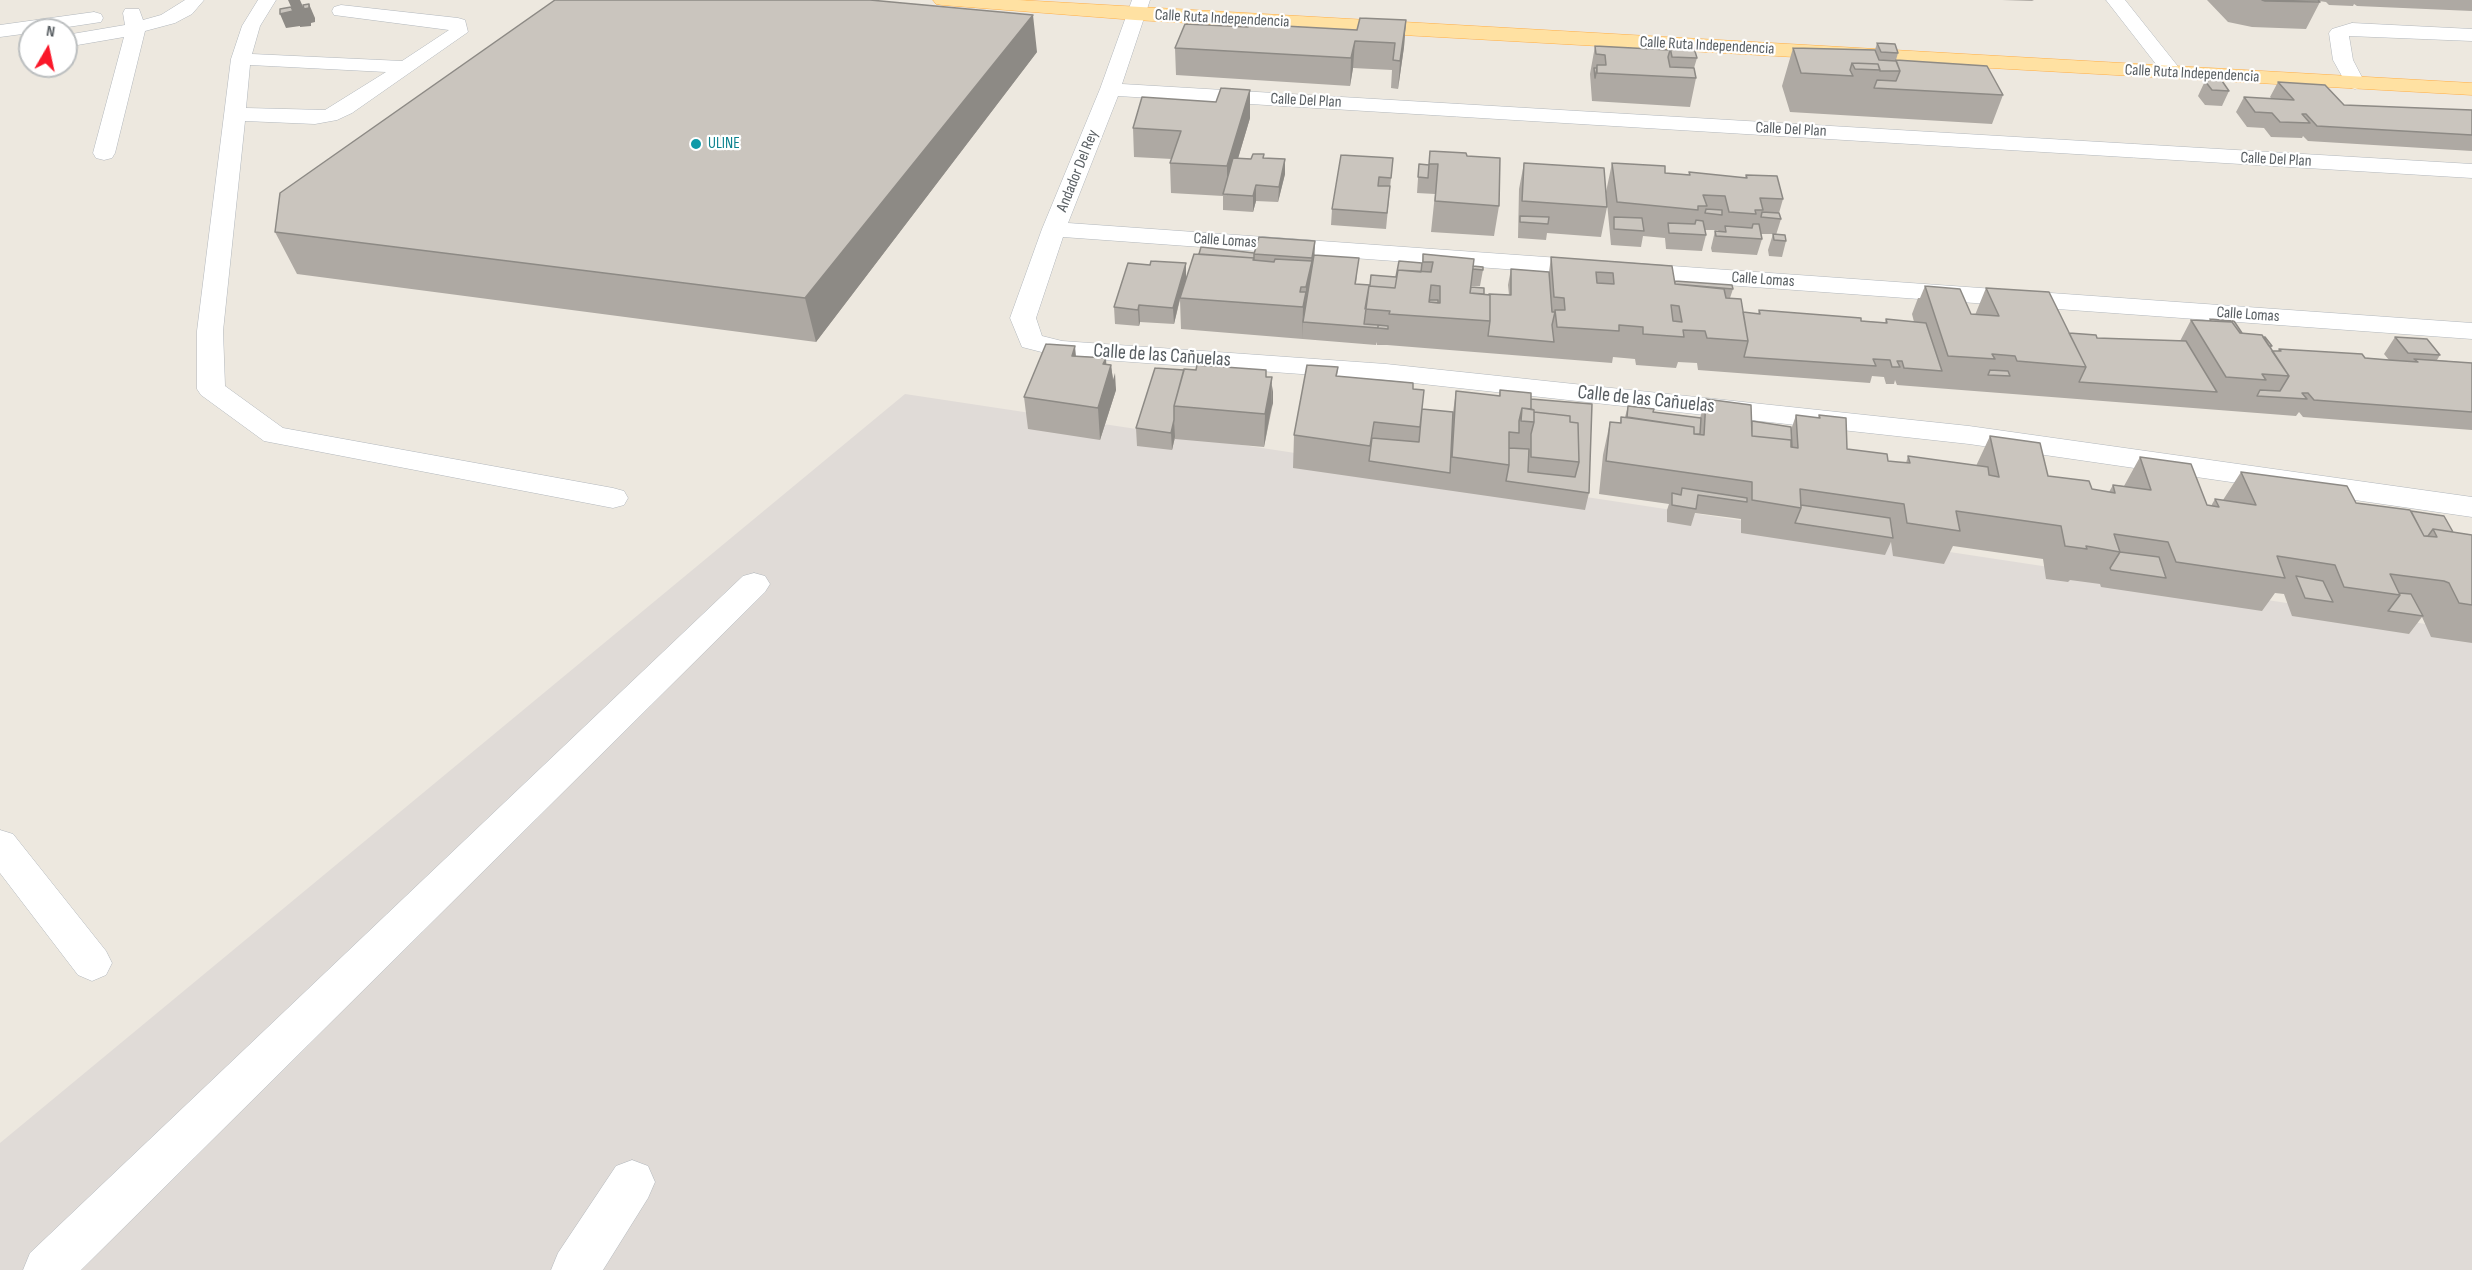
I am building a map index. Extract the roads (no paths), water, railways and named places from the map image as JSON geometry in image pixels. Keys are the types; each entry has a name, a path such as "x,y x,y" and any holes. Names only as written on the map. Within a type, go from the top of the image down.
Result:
{"main road":[{"name":"Calle Ruta Independencia","path":"942,0 1138,7 2173,73 2472,89"},
{"name":"Calle Ruta Independencia","path":"2132,50 2179,52"},
{"path":"2319,59 2366,62"}],"street":[{"path":"0,31 136,14 168,19 185,10 195,0"},
{"path":"267,0 251,26 241,59 210,331 211,389 274,435 613,498"},
{"path":"2115,0 2173,73"},
{"name":"Andador Del Rey","path":"1031,341 1023,318 1054,229 1110,89 1138,7"},
{"path":"234,114 315,118 330,116 345,109 458,32 458,24 341,11"},
{"path":"78,36 136,14"},
{"path":"104,153 136,14"},
{"path":"2355,82 2343,60 2339,33 2352,30 2472,35"},
{"path":"0,50 18,48"},
{"path":"241,59 405,67"},
{"name":"Calle Del Plan","path":"1110,89 2472,171"},
{"name":"Calle Lomas","path":"1054,229 2472,331"},
{"name":"Calle de las Cañuelas","path":"1031,341 1061,349 1386,372 1969,435 2472,507"},
{"path":"47,1270 754,584"},
{"path":"7,868 92,963"},
{"path":"575,1270 633,1182"}],"place":[{"name":"ULINE","path":"696,144"}]}
